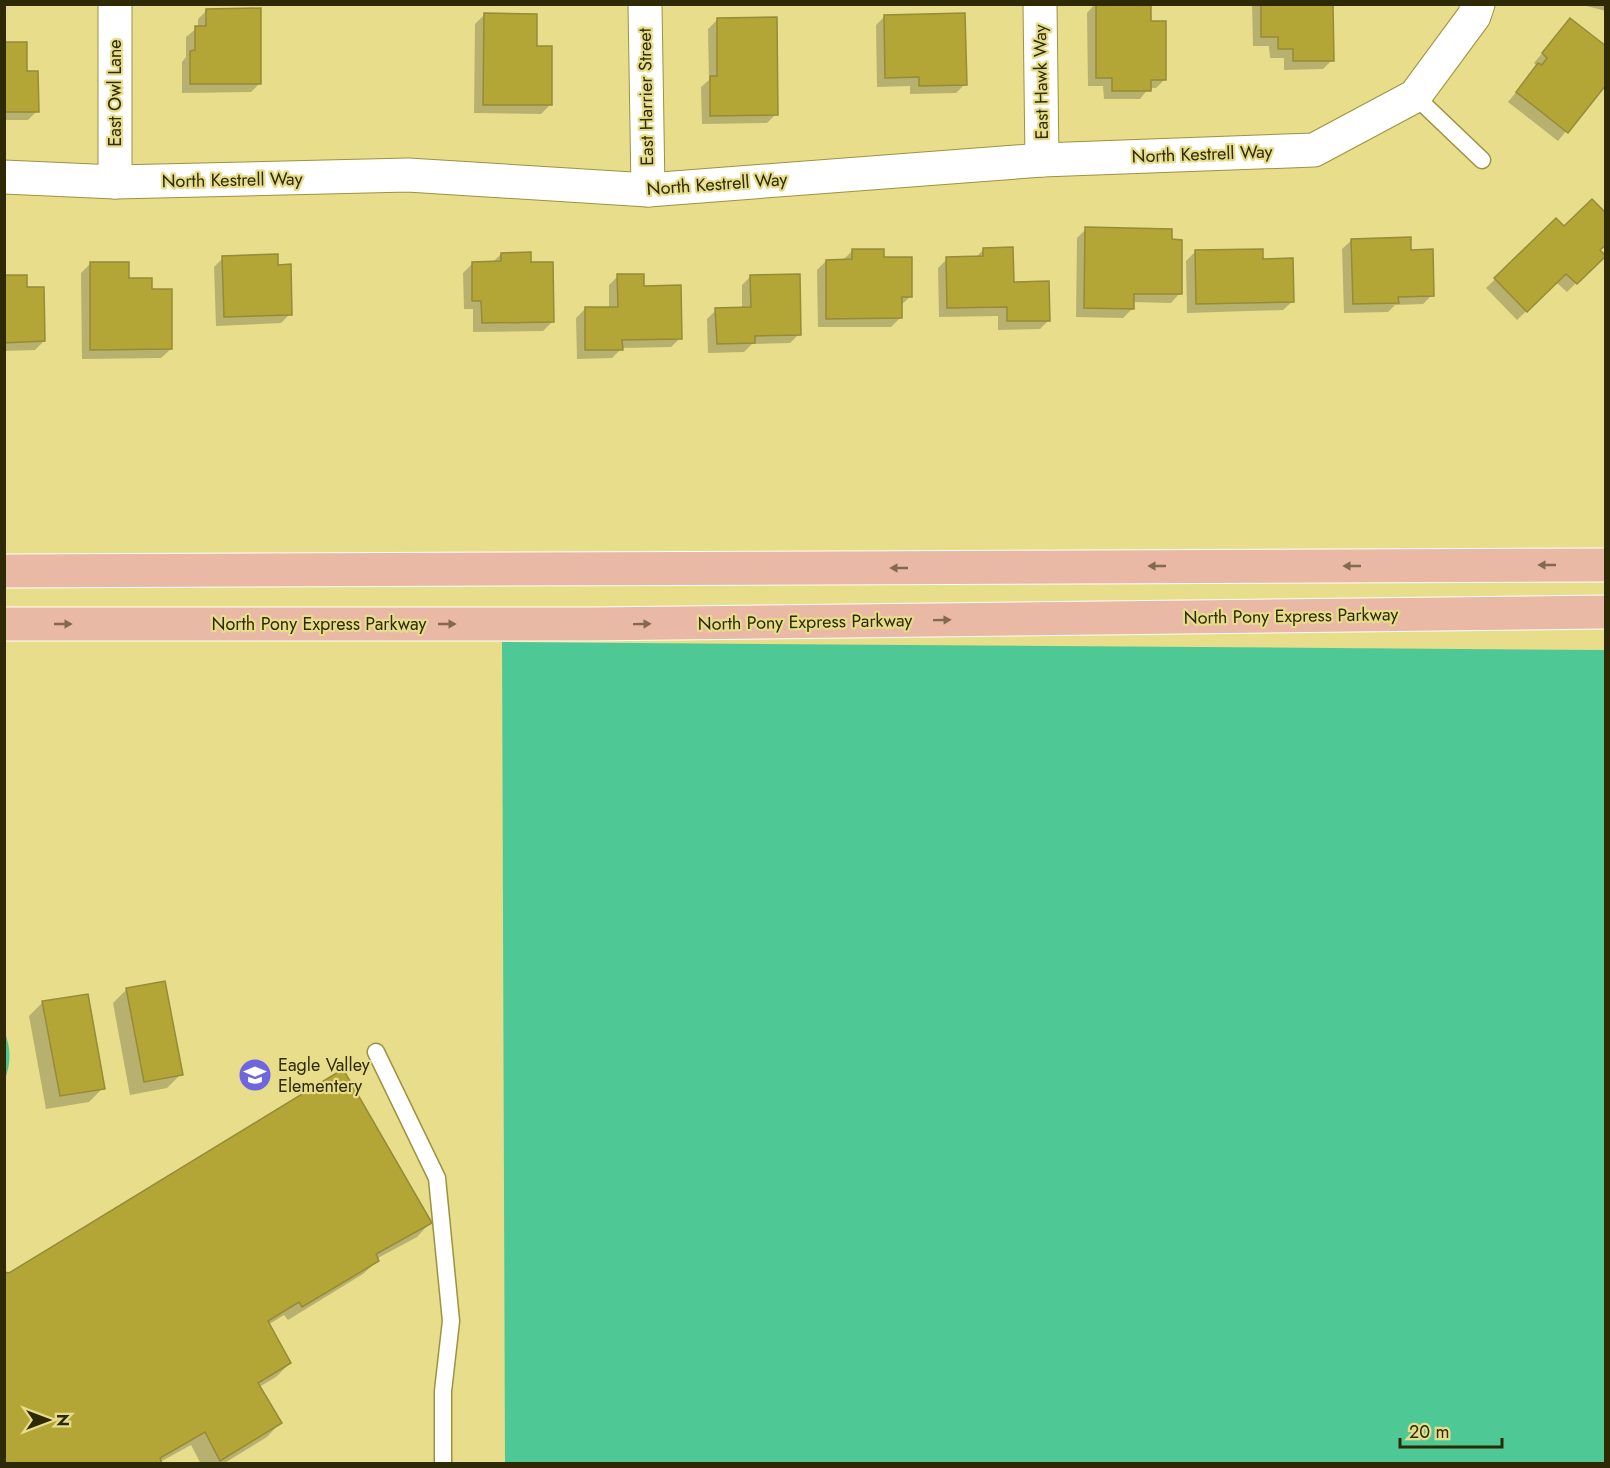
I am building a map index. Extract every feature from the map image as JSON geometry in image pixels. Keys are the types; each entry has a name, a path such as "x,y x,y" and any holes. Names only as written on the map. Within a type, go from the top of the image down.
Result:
{"main road":[{"path":"4,571 1605,564"},
{"name":"North Pony Express Parkway","path":"4,624 591,624 1605,612"}],"street":[{"name":"East Owl Lane","path":"115,4 115,182"},
{"name":"East Harrier Street","path":"645,4 648,190"},
{"name":"East Hawk Way","path":"1040,4 1042,160"},
{"path":"1415,96 1474,16 1478,4"},
{"name":"North Kestrell Way","path":"4,177 115,182 408,175 648,190 1042,160 1314,150 1415,96"}],"lane":[{"path":"1415,96 1482,160"},
{"path":"375,1052 437,1178 451,1321 443,1390 443,1464"}],"green space":[{"path":"502,642 1605,650 1605,1463 505,1463"},
{"path":"5,1033 10,1056 5,1079"}],"building":[{"path":"1096,4 1151,4 1151,21 1166,21 1166,80 1151,80 1151,91 1112,91 1112,78 1096,78"},
{"path":"1261,4 1333,4 1334,61 1293,61 1293,49 1278,49 1278,37 1261,37"},
{"path":"261,8 261,84 190,84 190,51 195,50 195,26 206,26 206,9"},
{"path":"484,13 537,14 537,46 552,46 552,105 483,105"},
{"path":"965,13 967,85 919,86 919,77 885,78 884,15"},
{"path":"777,17 778,115 710,116 710,76 717,76 717,18"},
{"path":"1570,18 1606,46 1606,85 1568,133 1516,92 1538,63 1542,65 1547,58 1542,53"},
{"path":"4,42 27,42 27,71 38,71 39,112 4,112"},
{"path":"1592,199 1606,213 1606,245 1600,250 1606,256 1577,284 1566,274 1527,312 1494,278 1556,218 1564,226"},
{"path":"1085,227 1172,229 1172,239 1182,240 1182,294 1134,294 1134,309 1084,308"},
{"path":"1411,237 1411,250 1433,249 1434,296 1398,297 1399,303 1353,304 1351,239"},
{"path":"1013,247 1014,282 1049,281 1050,321 1007,321 1007,307 947,308 946,257 983,256 983,248"},
{"path":"852,249 884,249 884,257 912,257 912,297 902,297 902,318 826,319 826,260 852,259"},
{"path":"1263,249 1263,259 1293,258 1294,302 1196,304 1195,250"},
{"path":"531,252 531,262 553,262 554,322 482,323 481,301 472,301 472,262 501,261 501,253"},
{"path":"278,254 278,265 291,264 292,315 224,317 222,256"},
{"path":"90,262 129,262 129,278 152,278 152,289 172,289 172,349 90,350"},
{"path":"617,274 644,274 644,286 681,285 682,339 622,340 623,350 585,350 585,307 618,307"},
{"path":"800,274 801,335 755,336 755,343 717,344 715,308 751,307 750,275"},
{"path":"4,275 27,275 27,287 44,287 45,341 4,343"},
{"path":"165,981 183,1075 144,1082 126,988"},
{"path":"88,994 105,1089 60,1096 42,1001"},
{"path":"343,1069 432,1223 376,1254 379,1261 302,1307 299,1302 268,1321 291,1363 258,1383 282,1423 220,1461 205,1432 160,1458 162,1464 4,1464 4,1272 9,1273"}],"place":[{"name":"Eagle Valley Elementery","path":"255,1075"}]}
